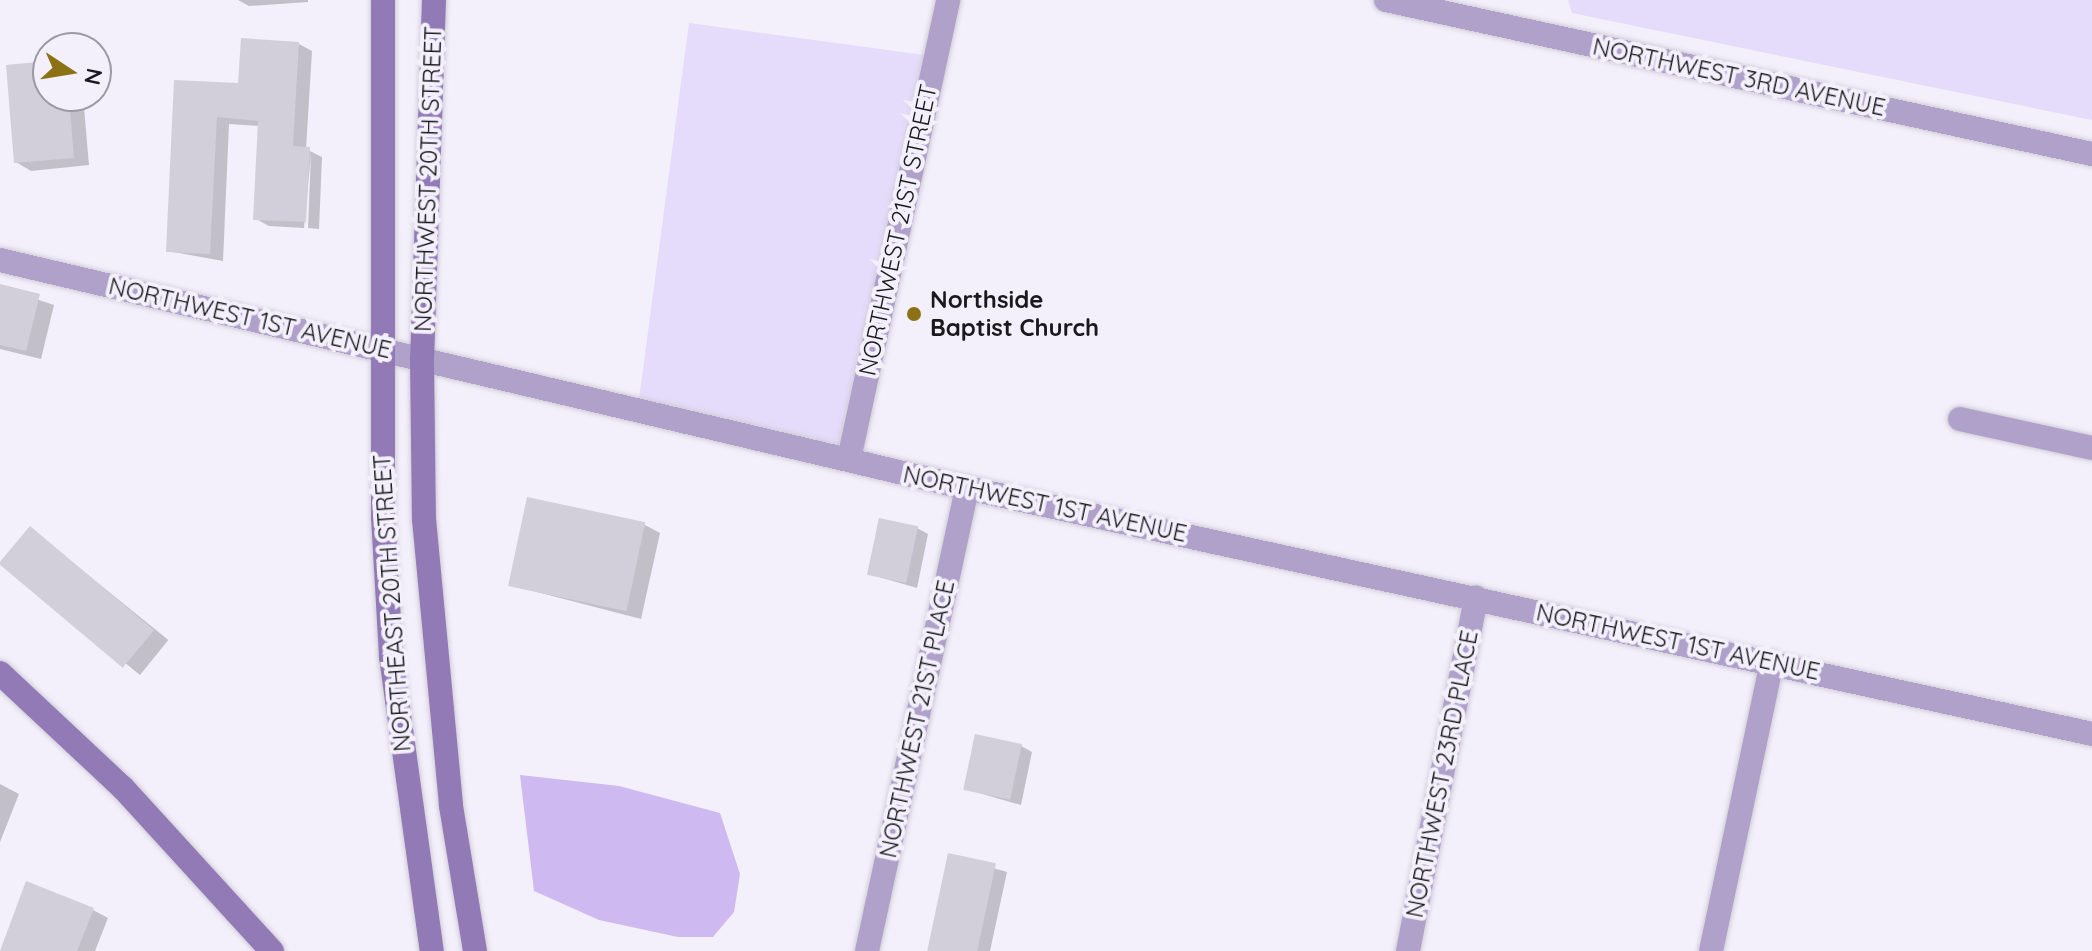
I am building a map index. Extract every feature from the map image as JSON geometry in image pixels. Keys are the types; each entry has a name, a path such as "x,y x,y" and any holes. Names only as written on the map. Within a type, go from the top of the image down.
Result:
{"main road":[{"name":"NORTHWEST 20TH STREET","path":"379,348 383,0"},
{"name":"NORTHWEST 20TH STREET","path":"422,359 434,0"},
{"name":"NORTHEAST 20TH STREET","path":"379,348 391,657 432,951"},
{"name":"NORTHEAST 20TH STREET","path":"422,359 428,564 451,806 475,951"},
{"path":"0,673 123,788 268,949"}],"street":[{"name":"NORTHWEST 21ST STREET","path":"849,459 948,0"},
{"name":"NORTHWEST 3RD AVENUE","path":"1386,0 2092,154"},
{"name":"NORTHWEST 1ST AVENUE","path":"0,260 967,488 2092,734"},
{"path":"1960,419 2092,448"},
{"name":"NORTHWEST 21ST PLACE","path":"867,951 967,488"},
{"name":"NORTHWEST 23RD PLACE","path":"1408,951 1476,597"},
{"path":"1711,951 1772,662"}],"shaded area":[{"path":"1568,0 2092,0 2092,120 1572,13"},
{"path":"689,23 924,55 839,446 639,400"},
{"path":"520,775 619,786 720,813 740,874 734,912 713,937 678,937 599,920 534,891"}],"building":[{"path":"241,38 299,42 293,146 310,147 306,222 253,220 258,121 217,117 210,254 166,252 174,80 238,83"},
{"path":"32,63 32,112 70,112 74,158 14,163 6,65"},
{"path":"0,284 40,294 26,351 0,345"},
{"path":"527,497 645,522 626,611 508,586"},
{"path":"879,518 918,526 906,583 867,575"},
{"path":"30,526 154,630 123,668 0,565"},
{"path":"975,734 1022,744 1010,800 963,790"},
{"path":"948,853 996,863 977,951 927,951"},
{"path":"26,881 94,908 77,951 0,951"}],"place":[{"name":"Northside Baptist Church","path":"914,314"}]}
